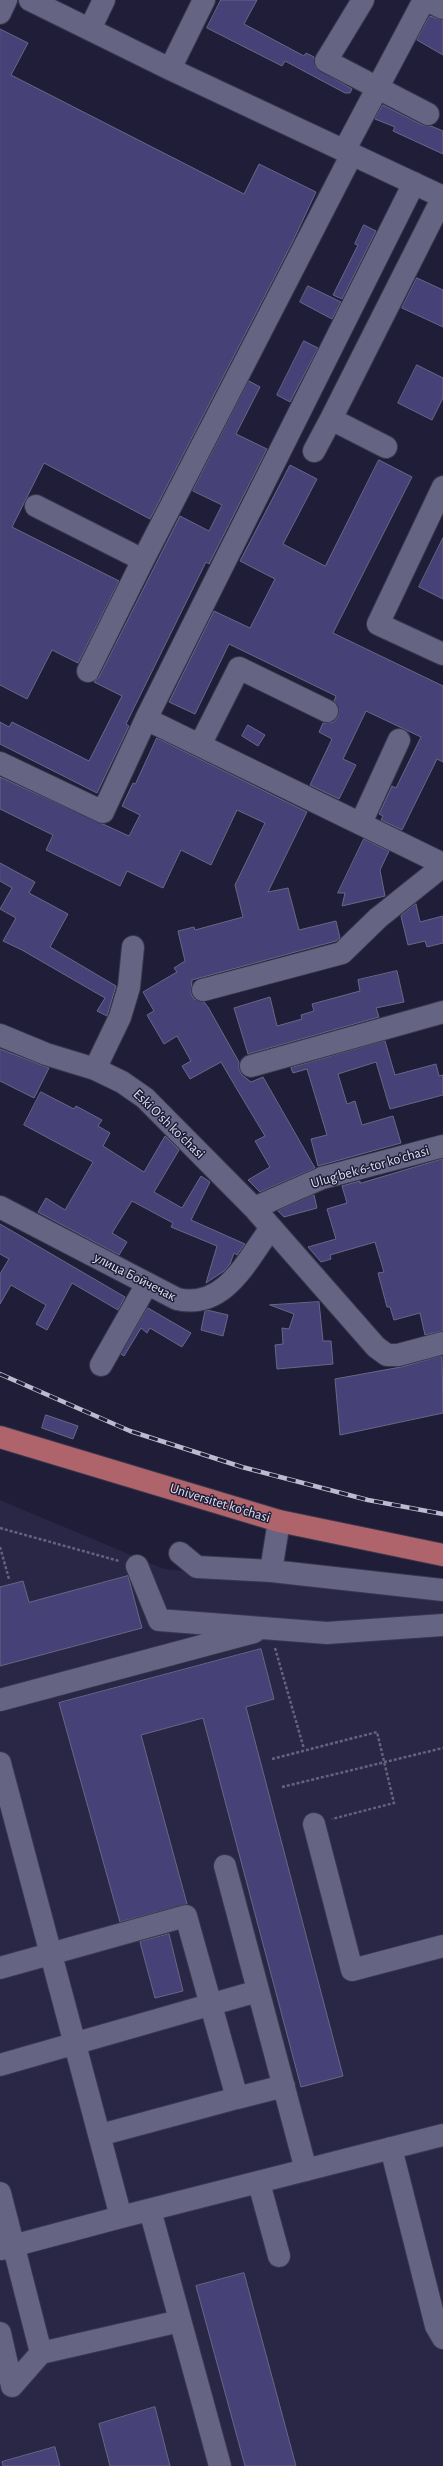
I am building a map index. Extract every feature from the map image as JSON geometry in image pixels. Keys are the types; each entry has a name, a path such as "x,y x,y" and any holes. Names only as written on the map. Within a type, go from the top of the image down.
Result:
{"main road":[{"name":"Universitet kо‘chasi","path":"0,1437 279,1521 443,1555"}],"street":[{"path":"0,13 6,0"},
{"path":"30,0 170,69 443,197 314,451"},
{"path":"90,29 104,0"},
{"path":"170,69 204,0"},
{"path":"363,0 326,61 428,114"},
{"path":"88,671 142,560 348,153 378,88 425,0 443,8"},
{"path":"0,763 103,812 146,718 414,183"},
{"path":"330,419 386,447"},
{"path":"443,487 378,624 443,654"},
{"path":"36,506 142,560"},
{"path":"200,745 239,668 327,711"},
{"path":"146,718 361,823 443,865 378,918 342,953 203,990"},
{"path":"361,823 399,740"},
{"path":"95,1069 123,1009 129,987 133,947"},
{"path":"251,1066 443,1012"},
{"name":"Eski Oʻsh koʻchasi","path":"0,1034 46,1054 95,1069 122,1082 145,1098 254,1208 376,1347 387,1355 398,1354 443,1343"},
{"name":"Ulug‘bek 6-tor koʻchasi","path":"254,1208 322,1178 443,1146"},
{"name":"улица Бойчечак","path":"0,1207 177,1299 195,1302 214,1297 226,1288 271,1228"},
{"path":"102,1366 148,1284"},
{"path":"271,1571 279,1521"},
{"path":"180,1553 197,1567 271,1571 443,1590"},
{"path":"137,1566 159,1620 327,1633 443,1625"},
{"path":"0,1700 269,1628"},
{"path":"0,1763 122,2217"},
{"path":"314,1824 352,1970 443,1946"},
{"path":"226,1866 306,2170"},
{"path":"0,1968 186,1916 237,2098"},
{"path":"0,2065 211,2003 258,1991"},
{"path":"100,2135 284,2086"},
{"path":"7,2247 443,2135"},
{"path":"391,2148 436,2326 443,2338"},
{"path":"259,2183 279,2256"},
{"path":"0,2192 7,2247 41,2353"},
{"path":"150,2210 220,2466"},
{"path":"0,2333 12,2386 41,2353 180,2321"}],"path":[{"path":"0,1528 137,1566"},
{"path":"0,1547 9,1579"},
{"path":"269,1628 304,1749"},
{"path":"272,1759 304,1749 377,1732 394,1803 314,1824"},
{"path":"282,1787 443,1748"}],"shaded area":[{"path":"0,1500 164,1569 443,1599 443,2466 0,2466"}],"building":[{"path":"221,0 257,0 244,24 304,56 306,53 314,57 316,68 352,89 350,93 345,93 285,61 282,66 207,28"},
{"path":"430,16 443,20 443,55 417,40"},
{"path":"0,29 28,43 11,75 244,194 259,164 316,192 293,241 150,519 44,463 12,527 119,581 78,663 52,650 27,699 0,685"},
{"path":"383,105 422,125 431,126 443,131 443,154 393,131 395,127 375,119"},
{"path":"364,225 376,231 342,299 333,295 358,245 355,244"},
{"path":"417,278 443,290 443,327 402,308"},
{"path":"308,286 341,302 332,319 300,302"},
{"path":"304,341 318,348 290,402 277,395"},
{"path":"417,365 443,378 443,398 432,420 398,403"},
{"path":"249,381 260,387 236,434 267,449 209,564 206,562 126,724 129,726 97,793 0,744 0,722 9,727 12,722 89,761 122,696 94,682 99,677 180,516 209,531 222,505 193,491"},
{"path":"379,460 412,477 333,633 443,686 443,762 437,759 402,830 381,820 383,816 379,814 392,786 396,788 421,737 366,711 343,759 356,765 339,799 310,785 332,739 319,732 323,723 334,722 338,716 339,710 334,701 336,696 229,644 195,714 169,702 214,611 250,628 275,579 240,561 290,465 317,479 283,544 325,566"},
{"path":"443,538 443,599 419,587"},
{"path":"248,725 265,735 258,746 242,736"},
{"path":"157,738 307,812 268,892 288,888 299,930 336,921 340,938 336,941 192,980 191,994 194,999 204,1002 208,1007 239,1062 239,1069 242,1075 251,1082 263,1077 315,1168 260,1192 248,1180 270,1167 255,1141 265,1136 221,1062 190,1079 182,1066 191,1061 177,1036 164,1044 147,1015 154,1011 143,992 177,972 174,968 185,961 178,931 194,927 195,930 243,917 235,885 265,823 237,810 211,865 181,850 163,888 127,871 120,886 46,850 53,835 0,809 0,777 129,836 140,815 122,806 133,783 135,784"},
{"path":"364,839 389,851 380,870 385,896 342,906 345,893 338,893"},
{"path":"0,863 35,882 29,893 68,914 50,947 116,986 107,1016 97,1011 105,998 22,950 3,941 16,918 0,909 12,888 0,881"},
{"path":"416,904 420,922 443,916 443,943 427,947 425,941 408,945 401,916"},
{"path":"397,971 404,1002 376,1008 379,1017 248,1054 234,1008 270,997 277,1026 302,1019 301,1015 314,1011 312,1004 360,991 358,980"},
{"path":"385,1041 395,1075 436,1064 439,1076 443,1075 443,1095 390,1109 376,1062 338,1074 347,1104 355,1101 362,1125 393,1116 401,1143 318,1166 311,1139 327,1135 307,1069 293,1073 291,1068"},
{"path":"0,1049 49,1068 34,1098 0,1081"},
{"path":"41,1092 74,1109 76,1106 102,1120 98,1126 110,1133 103,1146 144,1172 165,1136 179,1150 154,1192 182,1208 201,1176 210,1182 191,1220 245,1244 237,1255 234,1253 230,1264 224,1271 206,1283 217,1246 171,1227 173,1223 132,1201 112,1233 127,1242 119,1255 38,1212 46,1198 65,1210 93,1162 24,1125"},
{"path":"443,1159 443,1331 425,1335 420,1313 394,1320 390,1307 387,1307 378,1273 384,1272 375,1242 330,1255 331,1259 321,1262 308,1247 336,1239 327,1209 347,1203 342,1186 360,1181 360,1183"},
{"path":"314,1195 317,1208 284,1217 278,1211"},
{"path":"0,1224 125,1297 118,1310 72,1283 47,1330 36,1324 46,1305 11,1285 0,1304 0,1274 9,1259 0,1254"},
{"path":"319,1302 323,1341 331,1341 333,1364 277,1369 275,1345 283,1344 282,1328 289,1329 294,1314 270,1305"},
{"path":"148,1308 191,1333 182,1347 150,1328 147,1333 141,1328 124,1356 121,1354"},
{"path":"207,1310 228,1315 223,1336 201,1330 205,1311"},
{"path":"442,1356 443,1413 340,1435 335,1379 401,1367"},
{"path":"46,1415 78,1426 73,1439 42,1428"},
{"path":"128,1576 142,1628 0,1666 0,1587 23,1581 29,1602"},
{"path":"261,1649 274,1699 246,1707 343,2076 301,2087 203,1718 141,1735 187,1904 120,1922 59,1703"},
{"path":"169,1934 183,1991 155,1998 140,1942"},
{"path":"244,2273 296,2466 245,2466 196,2286"},
{"path":"155,2407 170,2466 110,2466 99,2424"},
{"path":"55,2447 60,2466 3,2466 2,2462"}],"railway":[{"path":"0,1374 130,1431 242,1467 368,1500 443,1514"}]}
